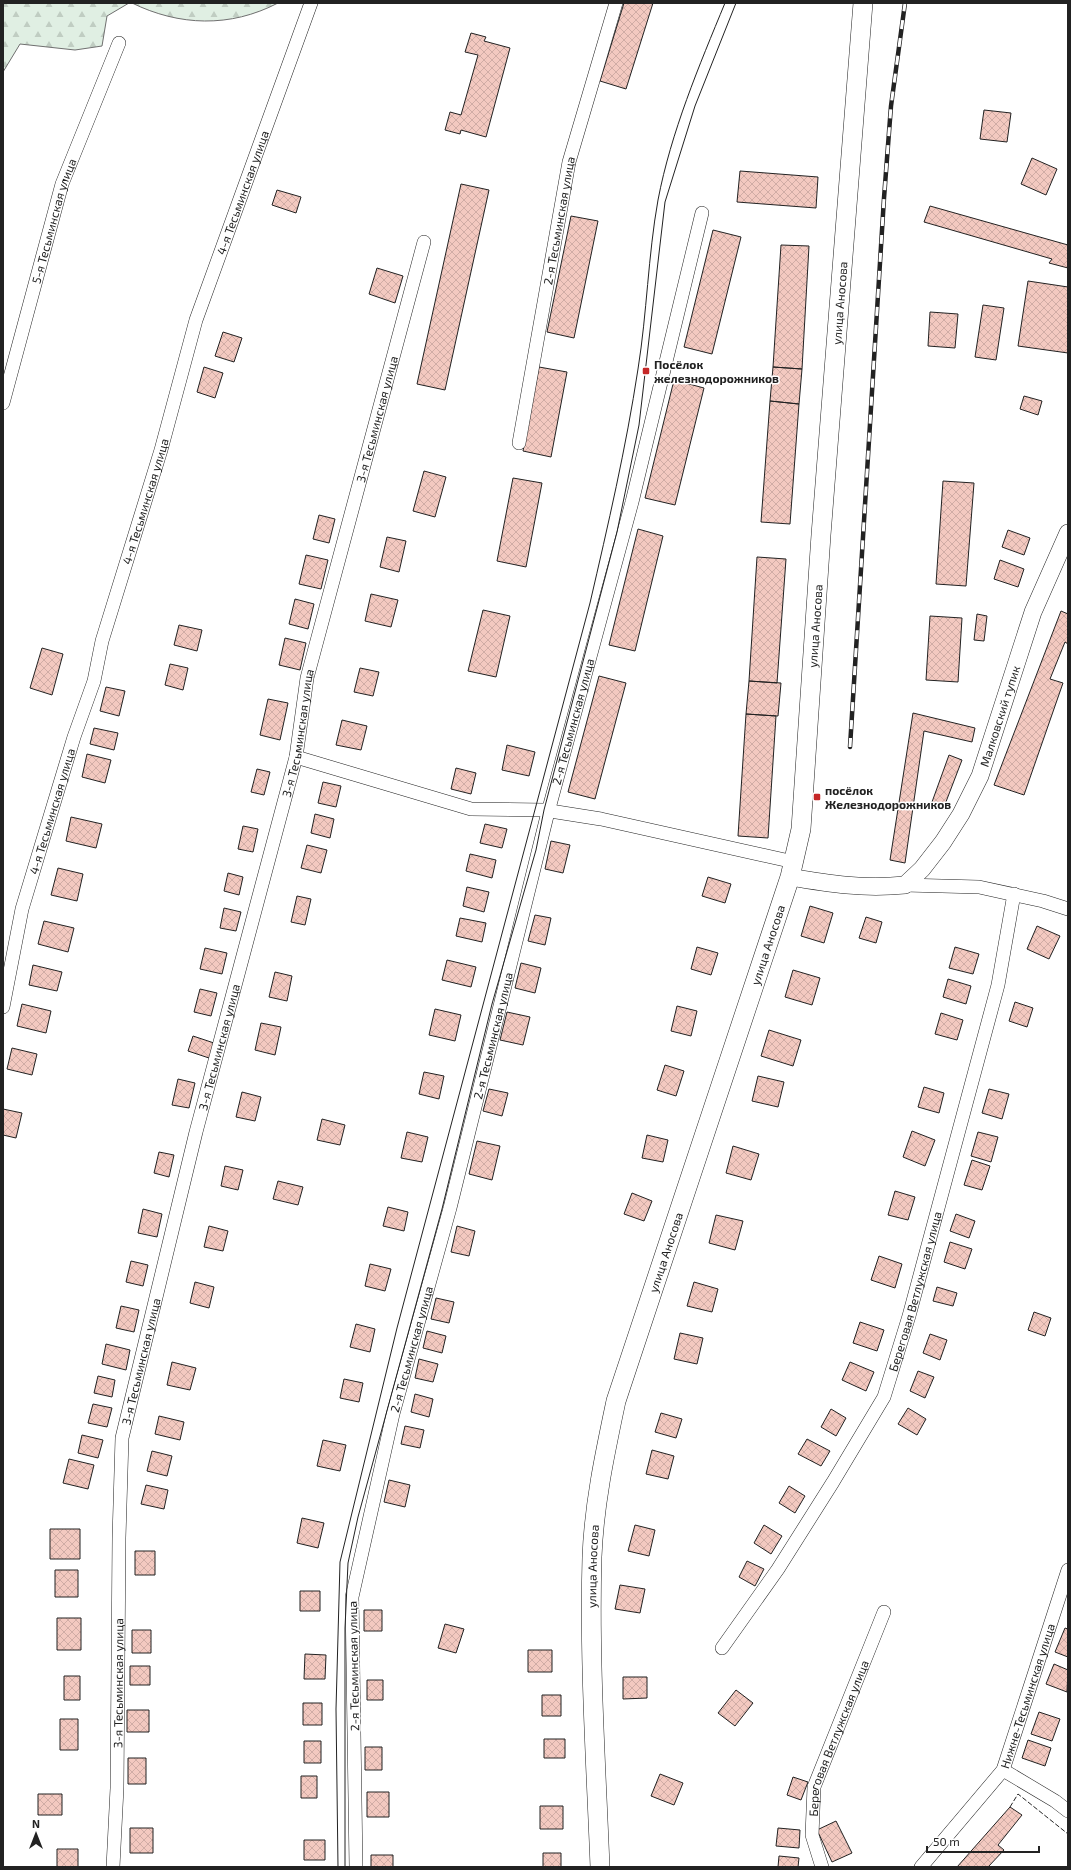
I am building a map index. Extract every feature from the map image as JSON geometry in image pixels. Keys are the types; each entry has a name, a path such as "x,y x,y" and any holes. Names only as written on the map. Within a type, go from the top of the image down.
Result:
{"main road":[{"name":"улица Аносова","path":"600,1867 593,1660 592,1570 599,1481 616,1401 792,870 801,829 821,543 863,3"}],"street":[{"name":"4-я Тесьминская улица","path":"3,1007 22,909 74,737 94,681 102,641 161,450 196,320 311,3"},
{"name":"2-я Тесьминская улица","path":"519,443 569,162 616,3"},
{"name":"5-я Тесьминская улица","path":"3,403 62,184 119,43"},
{"name":"2-я Тесьминская улица","path":"356,1867 352,1597 393,1414 450,1208 548,812 632,502 702,214"},
{"name":"3-я Тесьминская улица","path":"113,1867 117,1788 119,1538 122,1438 196,1132 296,757 307,678 424,242"},
{"name":"Малковский тупик","path":"905,886 922,869 942,842 961,814 980,776 1033,612 1068,533"},
{"path":"296,757 471,808 535,810 601,819 792,870 839,886 876,888 905,886 979,887 1043,901 1068,909"},
{"name":"Береговая Ветлужская улица","path":"722,1648 782,1562 884,1397 909,1316 998,985 1014,894"},
{"name":"Нижне-Тесьминская улица","path":"921,1867 1003,1770 1068,1570"},
{"name":"Береговая Ветлужская улица","path":"822,1867 812,1835 814,1787 884,1612"},
{"path":"1003,1770 1055,1801 1068,1811"}],"green space":[{"path":"3,3 129,3 107,16 102,46 75,50 20,44 3,72"},
{"path":"132,3 278,3 242,17 205,21 186,20 168,16 150,11"}],"building":[{"path":"624,3 653,3 626,89 600,81"},
{"path":"471,33 486,37 484,41 510,48 486,137 461,130 460,134 445,130 450,112 461,115 478,55 465,52"},
{"path":"984,110 1011,113 1007,142 980,139"},
{"path":"1032,158 1057,169 1046,195 1021,184"},
{"path":"740,171 818,177 816,208 737,202"},
{"path":"461,184 489,190 445,390 417,384"},
{"path":"277,190 301,197 296,213 272,205"},
{"path":"930,206 1068,245 1068,268 1049,263 1052,259 924,222"},
{"path":"571,216 598,221 574,338 547,332"},
{"path":"713,230 741,237 712,354 684,347"},
{"path":"781,245 809,246 802,369 773,367"},
{"path":"377,268 403,276 395,303 369,294"},
{"path":"1028,281 1068,287 1068,353 1018,346"},
{"path":"983,305 1004,308 996,360 975,357"},
{"path":"930,312 958,314 955,348 928,346"},
{"path":"223,332 242,338 234,362 215,356"},
{"path":"204,367 223,373 215,398 197,392"},
{"path":"539,367 567,372 551,457 523,451"},
{"path":"773,367 802,369 799,404 770,401"},
{"path":"674,380 704,388 675,505 645,498"},
{"path":"1024,396 1042,401 1038,415 1020,409"},
{"path":"770,401 799,404 790,524 761,522"},
{"path":"424,471 446,477 435,517 413,511"},
{"path":"513,478 542,483 526,567 497,561"},
{"path":"943,481 974,483 966,586 936,584"},
{"path":"319,515 335,519 329,543 313,539"},
{"path":"638,529 663,536 635,651 609,645"},
{"path":"1008,530 1030,538 1024,555 1002,547"},
{"path":"387,537 406,541 399,572 380,567"},
{"path":"306,555 328,560 321,589 299,584"},
{"path":"757,557 786,559 777,683 749,681"},
{"path":"1000,560 1024,569 1018,587 994,579"},
{"path":"371,594 398,600 391,627 365,621"},
{"path":"295,599 314,604 308,629 289,624"},
{"path":"483,610 510,616 496,677 468,671"},
{"path":"1061,611 1068,614 1068,644 1065,642 1050,679 1063,683 1024,795 994,785"},
{"path":"977,614 987,616 984,641 974,640"},
{"path":"930,616 962,618 958,682 926,680"},
{"path":"179,625 202,630 197,651 174,645"},
{"path":"285,638 306,643 300,670 279,665"},
{"path":"42,648 63,654 52,695 30,688"},
{"path":"170,664 188,668 183,690 165,685"},
{"path":"360,668 379,672 373,696 354,692"},
{"path":"599,676 626,683 595,799 568,792"},
{"path":"749,681 781,683 778,716 746,714"},
{"path":"106,687 125,691 119,716 100,711"},
{"path":"268,699 288,703 280,740 260,735"},
{"path":"913,713 975,728 972,742 924,731 905,863 890,860"},
{"path":"746,714 776,716 768,838 738,836"},
{"path":"342,720 367,726 361,750 336,745"},
{"path":"94,728 118,733 114,750 90,744"},
{"path":"507,745 535,752 529,776 502,770"},
{"path":"87,754 111,760 105,783 82,777"},
{"path":"949,755 962,760 944,807 932,802"},
{"path":"456,768 476,773 471,794 451,789"},
{"path":"257,769 270,772 264,795 251,792"},
{"path":"323,782 341,786 336,807 318,803"},
{"path":"315,814 334,819 330,838 311,833"},
{"path":"71,817 102,824 96,848 66,841"},
{"path":"485,824 507,829 502,848 480,843"},
{"path":"243,826 258,829 253,852 238,849"},
{"path":"551,841 570,845 563,873 545,869"},
{"path":"307,845 327,850 321,873 301,868"},
{"path":"470,854 496,860 492,878 466,871"},
{"path":"58,868 83,874 77,901 51,895"},
{"path":"228,873 243,877 239,895 224,891"},
{"path":"708,877 731,884 725,903 702,896"},
{"path":"467,887 489,892 484,912 463,906"},
{"path":"297,896 311,899 305,925 291,922"},
{"path":"810,906 833,913 824,943 801,936"},
{"path":"224,908 241,912 236,931 220,928"},
{"path":"535,915 551,918 545,945 528,941"},
{"path":"866,917 882,922 876,943 859,938"},
{"path":"460,918 486,923 482,942 456,936"},
{"path":"44,921 74,928 68,952 38,944"},
{"path":"1037,926 1060,936 1049,959 1027,949"},
{"path":"697,947 718,953 711,975 691,969"},
{"path":"955,947 979,954 973,974 949,968"},
{"path":"205,948 227,953 222,974 200,969"},
{"path":"447,960 476,967 471,987 442,980"},
{"path":"521,963 541,968 535,993 515,988"},
{"path":"33,965 62,972 57,991 29,985"},
{"path":"793,970 820,978 812,1005 785,997"},
{"path":"275,972 292,976 287,1001 269,997"},
{"path":"948,979 971,986 966,1004 943,997"},
{"path":"200,989 217,993 211,1016 194,1012"},
{"path":"1015,1002 1033,1008 1027,1027 1009,1021"},
{"path":"22,1004 51,1011 46,1033 17,1026"},
{"path":"677,1006 697,1011 691,1036 671,1031"},
{"path":"435,1009 461,1015 455,1041 429,1035"},
{"path":"507,1012 530,1017 523,1045 500,1040"},
{"path":"941,1013 963,1020 957,1040 935,1034"},
{"path":"261,1023 281,1027 275,1055 255,1050"},
{"path":"769,1030 801,1040 793,1066 761,1056"},
{"path":"193,1036 217,1044 212,1059 188,1051"},
{"path":"12,1048 37,1054 32,1075 7,1069"},
{"path":"665,1065 684,1071 676,1096 657,1090"},
{"path":"424,1072 444,1076 439,1099 419,1094"},
{"path":"758,1076 784,1082 778,1107 752,1101"},
{"path":"178,1079 195,1083 189,1108 172,1105"},
{"path":"924,1087 944,1093 939,1113 918,1107"},
{"path":"489,1089 508,1093 502,1116 483,1111"},
{"path":"989,1089 1009,1094 1002,1119 982,1113"},
{"path":"242,1092 261,1097 255,1121 236,1117"},
{"path":"3,1109 22,1113 16,1138 3,1135"},
{"path":"322,1119 345,1125 340,1145 317,1140"},
{"path":"912,1131 935,1140 925,1166 903,1157"},
{"path":"407,1132 428,1137 422,1162 401,1158"},
{"path":"978,1132 998,1137 991,1162 971,1156"},
{"path":"647,1135 668,1140 663,1162 642,1158"},
{"path":"477,1141 500,1146 492,1180 469,1174"},
{"path":"733,1146 759,1154 751,1180 726,1173"},
{"path":"159,1152 174,1155 169,1177 154,1173"},
{"path":"972,1160 990,1166 982,1190 964,1185"},
{"path":"225,1166 243,1170 238,1190 221,1186"},
{"path":"278,1181 303,1187 298,1205 273,1199"},
{"path":"895,1191 915,1197 908,1220 888,1215"},
{"path":"632,1193 652,1201 644,1221 624,1214"},
{"path":"388,1207 408,1212 404,1231 383,1226"},
{"path":"143,1209 162,1214 157,1237 138,1233"},
{"path":"956,1214 975,1221 969,1238 950,1231"},
{"path":"716,1215 743,1221 735,1250 709,1243"},
{"path":"209,1226 228,1231 223,1251 204,1247"},
{"path":"457,1226 475,1231 469,1256 451,1252"},
{"path":"950,1242 972,1249 965,1269 944,1262"},
{"path":"879,1256 902,1264 895,1288 871,1280"},
{"path":"131,1261 148,1265 143,1286 126,1282"},
{"path":"370,1264 391,1269 385,1291 365,1286"},
{"path":"195,1282 214,1287 209,1308 190,1303"},
{"path":"694,1282 718,1289 712,1312 687,1306"},
{"path":"937,1287 957,1293 953,1306 933,1301"},
{"path":"436,1298 454,1302 449,1323 431,1319"},
{"path":"121,1306 139,1310 134,1332 116,1328"},
{"path":"1034,1312 1051,1318 1045,1336 1028,1330"},
{"path":"860,1322 884,1330 877,1351 853,1343"},
{"path":"356,1324 375,1329 370,1352 350,1347"},
{"path":"427,1331 446,1336 442,1353 423,1348"},
{"path":"680,1333 703,1338 697,1364 674,1359"},
{"path":"930,1334 947,1340 940,1360 923,1353"},
{"path":"106,1344 130,1350 126,1370 102,1364"},
{"path":"419,1359 438,1364 433,1382 415,1378"},
{"path":"172,1362 196,1368 190,1390 167,1385"},
{"path":"850,1362 874,1372 866,1391 842,1380"},
{"path":"918,1371 934,1377 925,1398 910,1391"},
{"path":"98,1376 115,1380 112,1397 94,1393"},
{"path":"344,1379 363,1383 359,1402 340,1398"},
{"path":"415,1394 433,1399 429,1417 411,1412"},
{"path":"93,1404 112,1408 107,1427 88,1423"},
{"path":"908,1408 926,1419 917,1435 898,1424"},
{"path":"831,1409 846,1418 836,1436 821,1427"},
{"path":"661,1413 682,1419 676,1438 655,1432"},
{"path":"159,1416 184,1422 180,1440 155,1434"},
{"path":"405,1426 424,1430 420,1448 401,1444"},
{"path":"82,1435 103,1440 98,1458 78,1453"},
{"path":"807,1439 830,1451 821,1466 798,1454"},
{"path":"323,1440 346,1445 340,1471 317,1466"},
{"path":"652,1450 674,1456 668,1479 646,1474"},
{"path":"152,1451 172,1456 167,1476 147,1471"},
{"path":"69,1459 94,1465 88,1489 63,1483"},
{"path":"389,1480 410,1485 405,1507 384,1502"},
{"path":"146,1485 168,1490 164,1509 141,1504"},
{"path":"789,1486 805,1496 795,1513 779,1503"},
{"path":"302,1518 324,1523 318,1548 297,1543"},
{"path":"635,1525 655,1530 649,1556 628,1551"},
{"path":"764,1525 782,1536 771,1554 754,1543"},
{"path":"50,1529 80,1529 80,1559 50,1559"},
{"path":"135,1551 155,1551 155,1575 135,1575"},
{"path":"747,1561 764,1569 755,1586 739,1577"},
{"path":"55,1570 78,1570 78,1597 55,1597"},
{"path":"620,1585 645,1589 640,1613 615,1609"},
{"path":"300,1591 320,1591 320,1611 300,1611"},
{"path":"364,1610 382,1610 382,1631 364,1631"},
{"path":"57,1618 81,1618 81,1650 57,1650"},
{"path":"445,1624 464,1629 456,1653 438,1648"},
{"path":"1065,1628 1068,1629 1068,1657 1055,1652"},
{"path":"132,1630 151,1630 151,1653 132,1653"},
{"path":"528,1650 552,1650 552,1672 528,1672"},
{"path":"305,1654 326,1655 325,1679 304,1679"},
{"path":"1054,1664 1068,1670 1067,1692 1046,1684"},
{"path":"130,1666 150,1666 150,1685 130,1685"},
{"path":"64,1676 80,1676 80,1700 64,1700"},
{"path":"623,1677 647,1677 647,1698 623,1699"},
{"path":"367,1680 383,1680 383,1700 367,1700"},
{"path":"736,1690 753,1703 735,1726 718,1713"},
{"path":"542,1695 561,1695 561,1716 542,1716"},
{"path":"303,1703 322,1703 322,1725 303,1725"},
{"path":"127,1710 149,1710 149,1732 127,1732"},
{"path":"1039,1712 1060,1719 1052,1741 1031,1734"},
{"path":"60,1719 78,1719 78,1750 60,1750"},
{"path":"544,1739 565,1739 565,1758 544,1758"},
{"path":"1028,1740 1051,1748 1045,1766 1022,1758"},
{"path":"304,1741 321,1741 321,1763 304,1763"},
{"path":"365,1747 382,1747 382,1770 365,1770"},
{"path":"128,1758 146,1758 146,1784 128,1784"},
{"path":"660,1774 683,1783 674,1805 651,1796"},
{"path":"301,1776 317,1776 317,1798 301,1798"},
{"path":"793,1777 808,1782 801,1800 787,1795"},
{"path":"367,1792 389,1792 389,1817 367,1817"},
{"path":"38,1794 62,1794 62,1815 38,1815"},
{"path":"540,1806 563,1806 563,1829 540,1829"},
{"path":"1010,1807 1022,1815 998,1845 1004,1850 988,1867 957,1867"},
{"path":"836,1821 852,1853 832,1862 817,1830"},
{"path":"130,1828 153,1828 153,1853 130,1853"},
{"path":"778,1828 800,1830 799,1848 776,1846"},
{"path":"304,1840 325,1840 325,1860 304,1860"},
{"path":"57,1849 78,1849 78,1867 57,1867"},
{"path":"543,1853 561,1853 561,1867 543,1867"},
{"path":"371,1855 393,1855 393,1867 371,1867"},
{"path":"779,1856 799,1858 798,1867 778,1867"}],"tram line":[{"path":"338,1867 336,1709 340,1562 397,1328 590,603 628,428 644,327 658,200 670,149 705,51 725,3"},
{"path":"345,1867 345,1628 348,1563 358,1517 442,1209 492,1004 536,850 544,810 617,532 639,425 665,202 695,106 736,3"}],"railway":[{"path":"850,747 884,198 891,106 905,3"}],"fence":[{"path":"1010,1807 1018,1794 1068,1834"}],"place":[{"name":"Посёлок железнодорожников","path":"646,371"},
{"name":"посёлок Железнодорожников","path":"817,797"}]}
